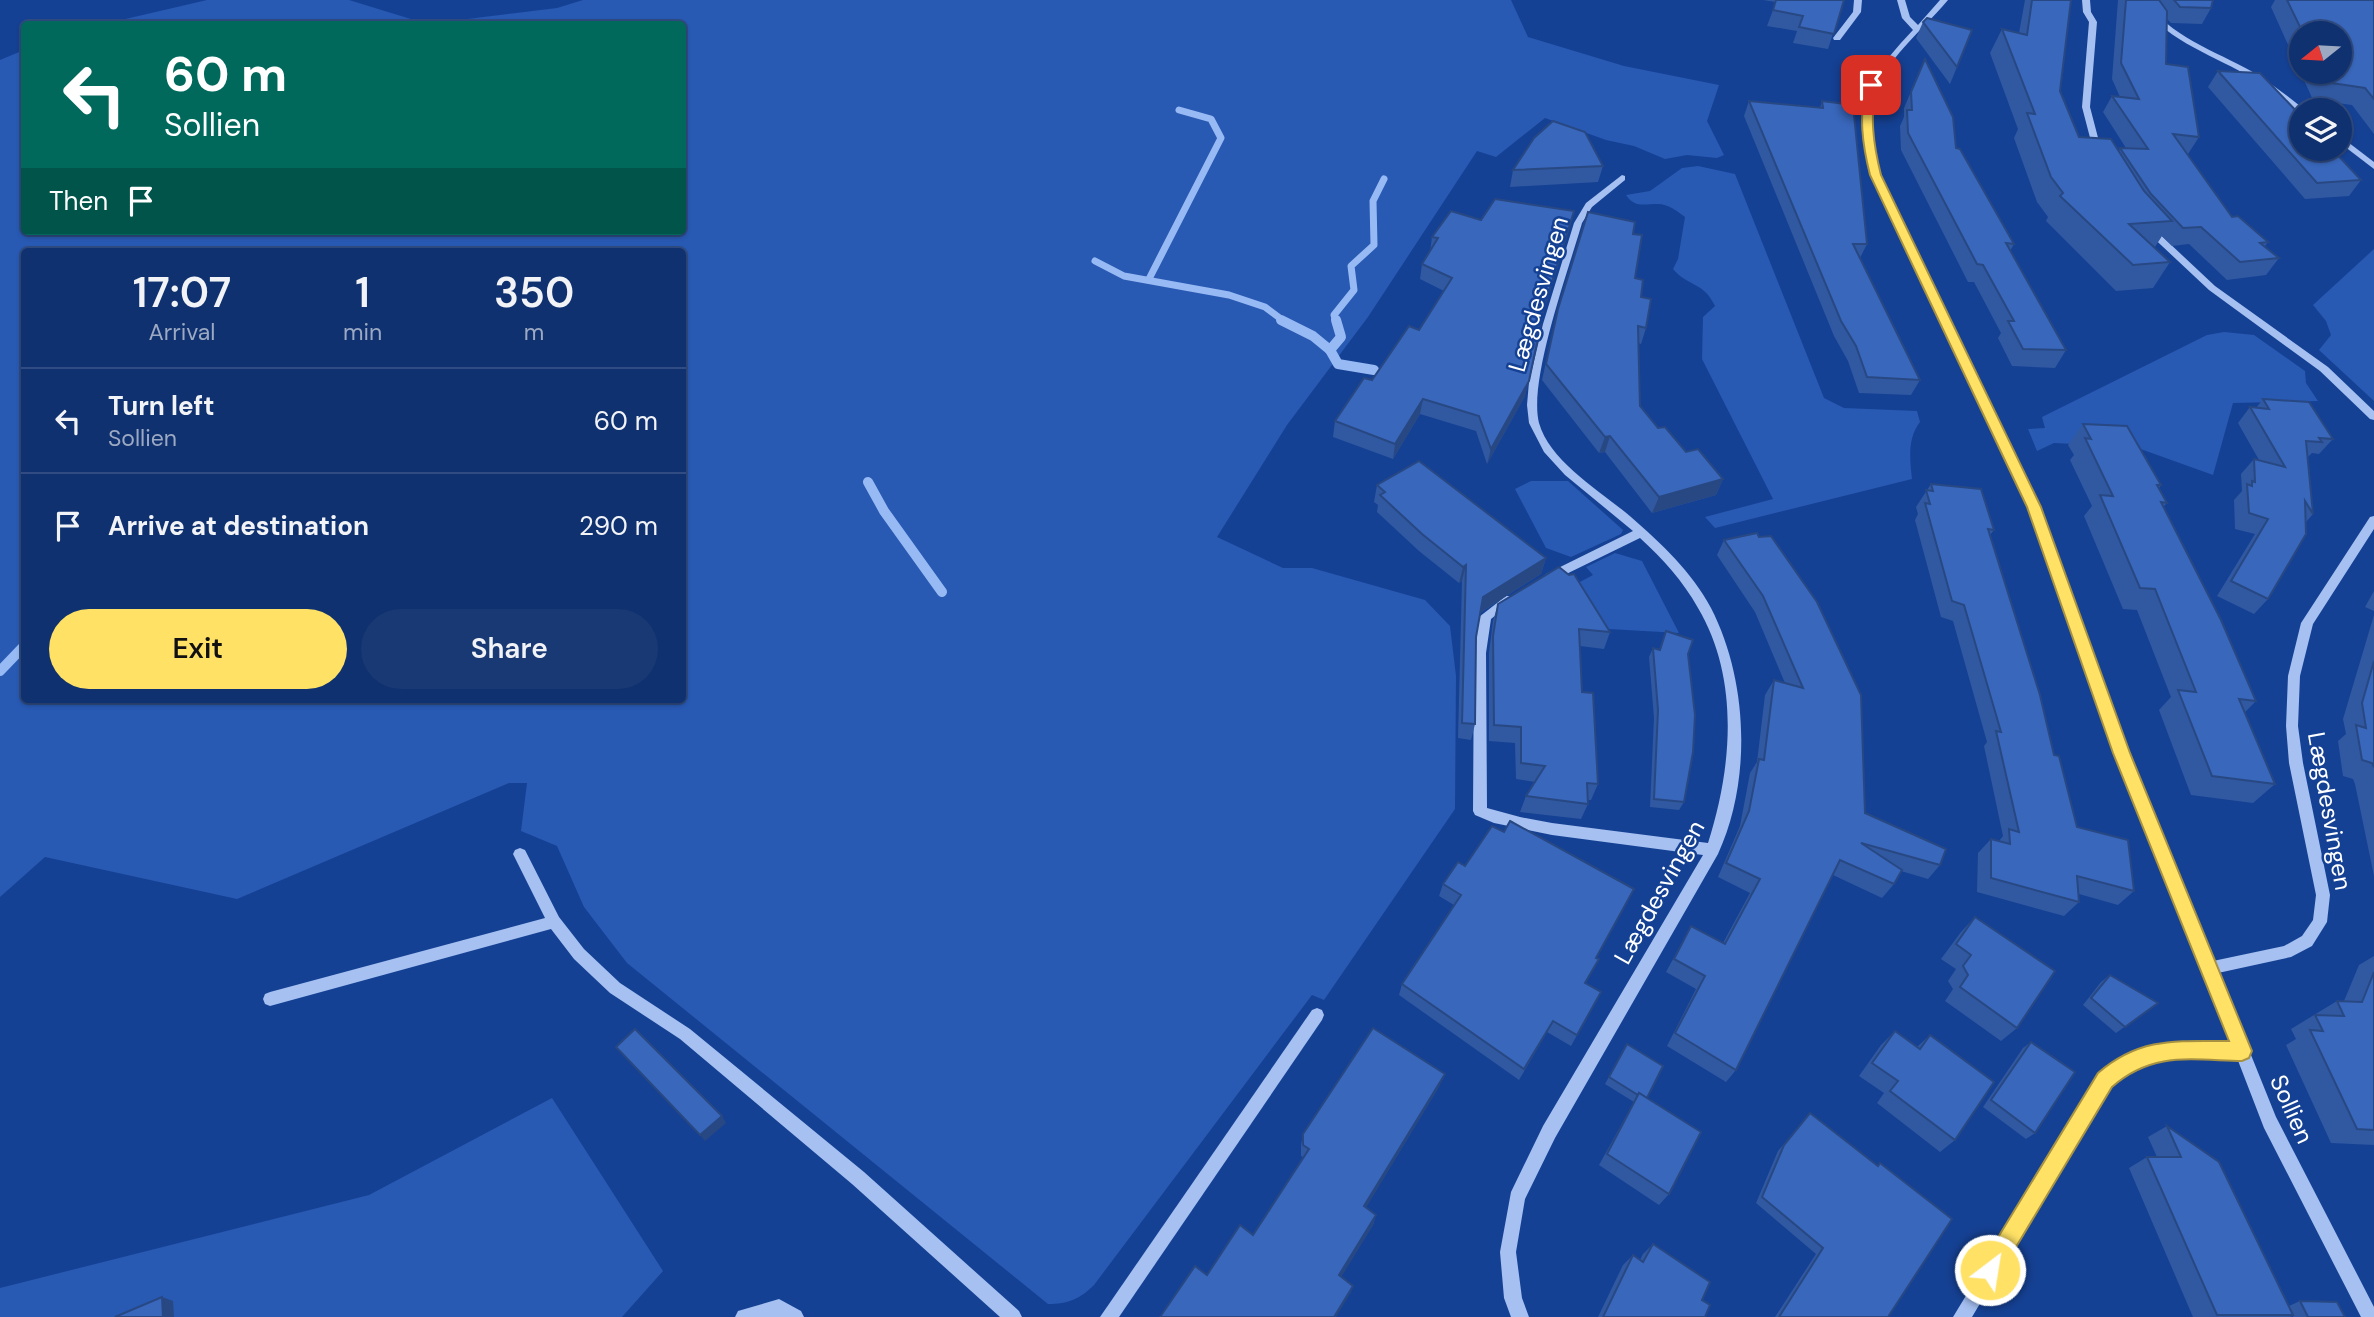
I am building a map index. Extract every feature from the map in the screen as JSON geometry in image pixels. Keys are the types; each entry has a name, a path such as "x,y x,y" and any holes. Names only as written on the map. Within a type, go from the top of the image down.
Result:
{"street":[{"path":"1837,38 1857,12 1858,0"},
{"path":"1901,0 1906,18 1917,29"},
{"name":"Sollien","path":"1944,0 1877,75 1869,94 1866,111 1868,146 1876,175 2034,507 2122,753 2270,1122 2370,1317"},
{"path":"2086,0 2087,12 2094,22 2087,114 2103,166"},
{"path":"2144,0 2150,12 2167,28 2250,74 2289,102"},
{"path":"2352,149 2374,166"},
{"name":"Lægdesvingen","path":"1520,1317 1513,1298 1508,1252 1517,1198 1549,1132 1713,850 1726,814 1734,771 1735,721 1731,685 1723,653 1685,578 1640,533 1561,465 1535,425 1532,408 1541,350 1578,223 1590,205 1622,178"},
{"path":"2140,218 2213,288 2324,369 2374,417"},
{"name":"Lægdesvingen","path":"2209,968 2286,952 2308,941 2320,922 2323,895 2296,763 2292,726 2294,676 2307,623 2374,520"},
{"path":"1640,533 1533,586 1485,617 1480,653 1480,811 1485,815 1520,823 1713,850"},
{"path":"520,854 554,922 579,954 615,988 696,1042 858,1178 1011,1316"},
{"path":"270,999 554,922"},
{"path":"1109,1317 1317,1015"},
{"path":"1962,1317 2105,1080 2122,1065 2143,1055 2166,1050 2242,1051"},
{"path":"744,1317 779,1308 795,1317"}],"shaded area":[{"path":"207,0 349,0 417,21 117,21"},
{"path":"583,0 1511,0 1528,37 1624,66 1719,85 1707,121 1724,155 1717,158 1687,155 1665,159 1634,146 1606,140 1545,118 1496,157 1477,151 1368,317 1287,425 1217,537 1283,568 1312,568 1425,600 1450,626 1456,676 1455,809 1324,1000 1312,995 1094,1285 1068,1302 1048,1304 627,963 584,907 557,846 521,831 527,783 509,783 237,899 45,857 0,897 0,60 21,51 21,235 686,235 686,21 451,21 557,8"},
{"path":"1698,166 1735,174 1824,398 1844,408 1917,411 1920,422 1911,442 1912,479 1715,528 1705,517 1773,499 1702,359 1703,317 1715,306 1705,292 1673,269 1678,259 1685,217 1665,205 1636,204 1626,195 1650,191 1682,168"},
{"path":"2374,249 2374,401 2319,350 2331,335 2326,321 2313,305"},
{"path":"2224,332 2254,335 2305,371 2306,383 2318,401 2233,403 2213,475 2135,447 2054,443 2037,451 2028,429 2045,428 2042,417 2207,335"},
{"path":"1531,481 1568,481 1623,530 1621,534 1571,557 1546,548 1515,489"},
{"path":"1615,553 1642,561 1679,633 1609,629 1576,584 1593,575 1586,567"},
{"path":"552,1098 663,1271 622,1317 0,1317 0,1288 369,1195"}],"building":[{"path":"1776,0 1844,0 1834,34 1799,27 1803,16 1773,10"},
{"path":"2032,0 2071,0 2060,91 2079,137 2111,139 2144,191 2172,221 2129,224 2170,262 2133,265 2060,196 2063,193 2051,177 2027,113 2035,114 2002,29 2027,35"},
{"path":"2126,0 2159,0 2167,11 2166,64 2188,67 2199,137 2173,134 2232,217 2238,216 2268,242 2260,243 2279,258 2240,262 2201,227 2183,228 2151,194 2120,148 2148,149 2112,96 2139,99 2121,63"},
{"path":"2174,0 2213,0 2211,8 2180,7"},
{"path":"2287,0 2374,0 2374,99 2365,88 2338,84 2352,84 2352,21 2297,21"},
{"path":"1927,18 1972,30 1957,67 1923,22"},
{"path":"1925,59 1953,117 1956,148 1960,149 2014,244 2006,243 2066,350 2023,349 2008,321 2014,321 1983,265 1977,264 1908,133 1907,110 1912,110 1911,92"},
{"path":"2218,71 2260,73 2289,103 2289,151"},
{"path":"1749,101 1823,108 1822,101 1853,105 1867,244 1853,244 1920,380 1867,377"},
{"path":"1553,121 1585,132 1603,166 1513,170 1534,138"},
{"path":"2298,161 2343,161 2361,180 2317,183"},
{"path":"1495,199 1574,211 1544,308 1529,381 1491,449 1479,416 1423,399 1395,444 1335,421 1364,378 1372,380 1409,326 1419,330 1452,278 1422,264 1438,238 1432,237 1451,211 1481,220"},
{"path":"1588,212 1635,222 1633,234 1642,235 1635,278 1643,280 1641,297 1651,299 1646,328 1638,326 1640,406 1658,428 1665,427 1686,452 1698,449 1723,479 1659,497 1610,436 1605,437 1546,364 1558,309"},
{"path":"2263,399 2309,402 2333,439 2319,438 2322,442 2306,441 2313,514 2305,501 2306,534 2268,599 2231,581 2268,519 2249,513 2247,484 2252,486 2252,481 2255,482 2254,459 2285,467 2250,407 2269,409"},
{"path":"2083,424 2127,426 2161,485 2157,485 2167,503 2161,502 2221,620 2256,701 2239,699 2275,784 2212,776 2178,690 2196,692 2155,589 2140,588 2100,495 2113,496 2085,438 2091,439"},
{"path":"1419,461 1546,558 1483,597 1476,637 1475,724 1462,723 1466,565 1463,567 1422,534 1380,495 1385,492 1377,485"},
{"path":"1931,484 1981,489 1994,530 1988,529 2040,695 2054,755 2059,756 2077,827 2128,840 2134,891 2077,876 2079,902 1991,878 1991,839 2010,844 2009,829 2019,832 1996,731 2001,732 1964,605 1952,601 1925,503 1930,504 1926,490 1933,491"},
{"path":"1757,533 1759,537 1771,536 1817,602 1861,695 1865,813 1946,849 1940,865 1861,843 1902,870 1894,884 1840,860 1736,1070 1675,1033 1705,976 1674,959 1691,926 1725,944 1760,879 1726,863 1749,811 1759,759 1764,760 1774,680 1803,688 1763,596 1724,540"},
{"path":"1559,567 1569,575 1574,574 1610,632 1579,629 1582,692 1593,693 1598,784 1587,783 1588,804 1526,796 1545,766 1521,763 1521,727 1494,725 1493,636 1498,604"},
{"path":"1666,631 1693,640 1688,654 1695,715 1693,752 1684,802 1654,799 1658,710 1653,648 1660,650"},
{"path":"2374,661 2374,767 2372,763 2362,760 2356,725 2366,728 2362,703"},
{"path":"1510,821 1634,889 1585,983 1601,992 1577,1035 1553,1021 1524,1069 1402,984 1461,895 1443,884 1458,862 1465,866 1492,826 1504,832"},
{"path":"1975,917 2055,971 2017,1028 1960,987 1968,975 1963,966 1971,955 1956,944"},
{"path":"2374,972 2374,1130 2357,1129 2310,1030 2323,1031 2315,1015 2344,1016 2337,1001 2362,1002"},
{"path":"2110,975 2158,1003 2125,1027 2091,998"},
{"path":"1373,1028 1445,1074 1364,1206 1376,1215 1339,1275 1353,1286 1334,1317 1160,1317 1195,1266 1207,1275 1240,1225 1253,1235 1309,1149 1303,1145 1303,1134"},
{"path":"635,1029 722,1116 700,1135 616,1047"},
{"path":"1895,1031 1920,1049 1930,1035 1994,1082 1955,1140 1890,1091 1898,1081 1872,1063"},
{"path":"2031,1042 2075,1072 2035,1133 1991,1100"},
{"path":"1627,1044 1663,1066 1647,1098 1609,1077"},
{"path":"1639,1093 1701,1132 1669,1194 1607,1154"},
{"path":"1810,1113 1952,1219 1888,1317 1779,1317 1823,1248 1762,1197 1784,1145"},
{"path":"2167,1126 2219,1162 2293,1315 2217,1315 2147,1157 2181,1157"},
{"path":"1653,1244 1710,1282 1702,1300 1710,1305 1705,1317 1603,1317 1633,1255 1643,1262"},
{"path":"162,1297 163,1317 115,1317"},
{"path":"2300,1301 2337,1302 2345,1317 2308,1317"}],"waterway":[{"path":"1149,279 1221,138 1211,119 1179,110"},
{"path":"1336,322 1334,315 1354,290 1351,266 1374,245 1373,201 1384,179"},
{"path":"1095,261 1124,276 1229,295 1265,307 1285,322"},
{"path":"1281,320 1285,322"},
{"path":"1330,350 1341,337 1336,320"},
{"path":"1285,322 1313,336 1330,350"},
{"path":"1330,350 1338,364 1374,370"},
{"path":"868,482 884,511 942,592"},
{"path":"0,671 21,649"}],"route":[{"path":"1871,85 1866,111 1868,146 1876,175 2034,507 2122,753 2242,1051 2166,1050 2143,1055 2122,1065 2105,1080 1990,1270"}]}
